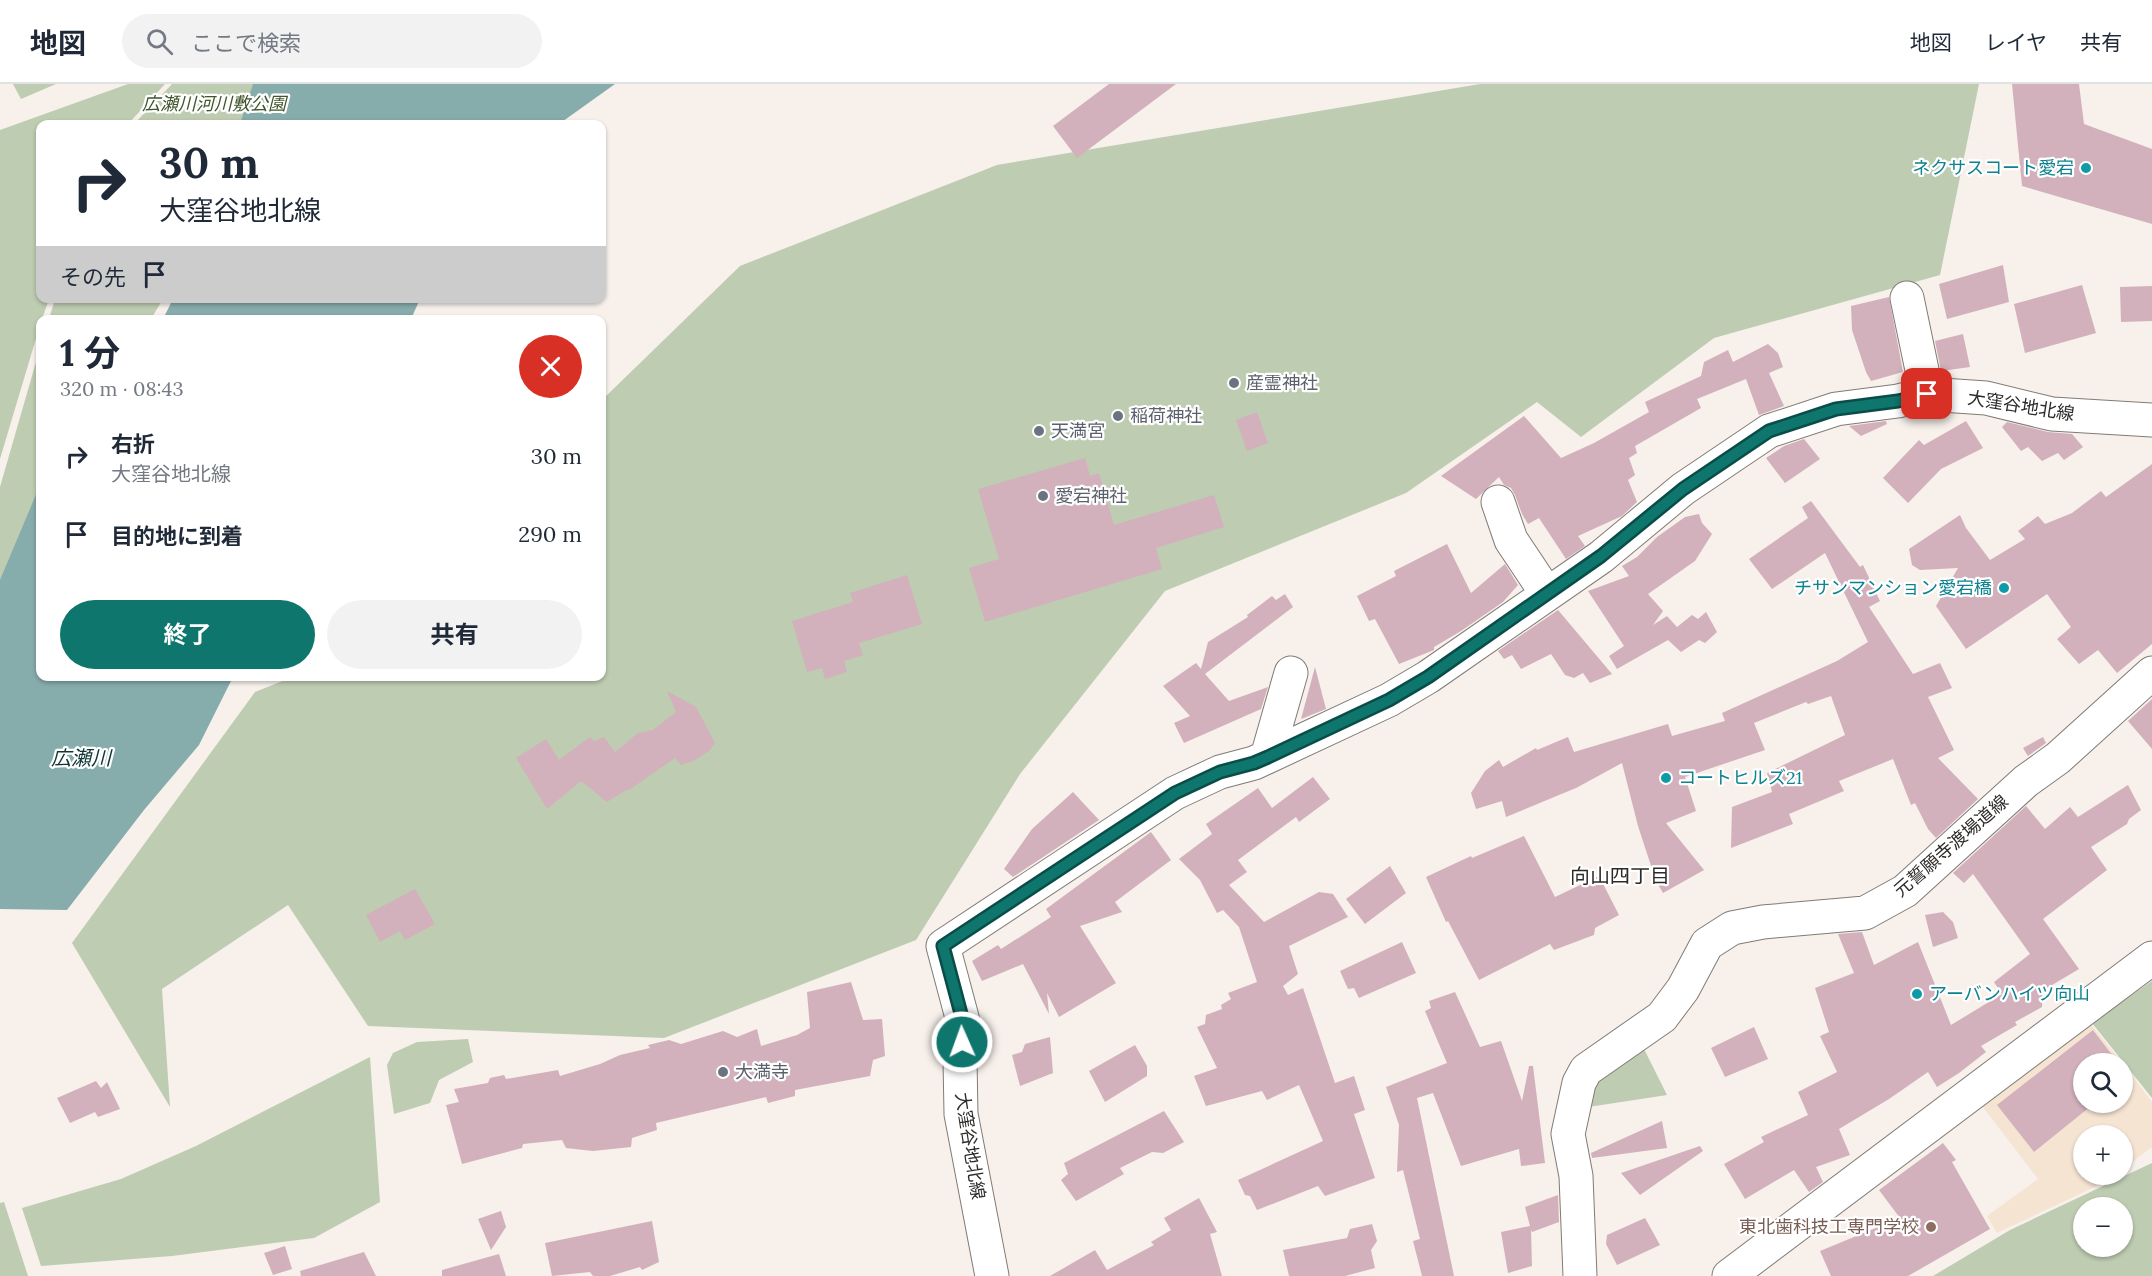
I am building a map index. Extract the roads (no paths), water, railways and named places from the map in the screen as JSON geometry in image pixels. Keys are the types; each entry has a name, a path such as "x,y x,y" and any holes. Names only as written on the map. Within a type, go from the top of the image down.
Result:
{"street":[{"path":"1907,298 1927,394"},
{"name":"大窪谷地北線","path":"992,1276 961,1114 960,1060 964,1025 943,946 1175,793 1220,772 1268,757 1389,700 1428,677 1601,556 1683,489 1769,431 1836,409 1898,401 1927,394 1986,398 2052,414 2152,420"},
{"path":"1498,502 1511,540 1547,594"},
{"path":"1268,757 1292,673"},
{"name":"元誓願寺渡場道線","path":"1580,1276 1576,1176 1568,1134 1580,1083 1586,1070 1662,1017 1683,989 1707,944 1732,928 1763,922 1865,913 1905,891 2026,781 2058,758 2152,673"},
{"path":"1729,1276 2152,958"}],"water":[{"path":"253,84 615,84 565,120 241,120"},
{"path":"171,303 418,303 413,315 165,315"},
{"name":"広瀬川","path":"36,494 36,681 231,681 199,745 144,810 67,910 0,909 0,580"}],"place":[{"name":"ネクサスコート愛宕","path":"2086,168"},
{"name":"産霊神社","path":"1234,383"},
{"name":"稲荷神社","path":"1118,416"},
{"name":"天満宮","path":"1039,431"},
{"name":"愛宕神社","path":"1043,496"},
{"name":"チサンマンション愛宕橋","path":"2004,588"},
{"name":"コートヒルズ21","path":"1666,778"},
{"name":"アーバンハイツ向山","path":"1917,994"},
{"name":"大満寺","path":"723,1072"},
{"name":"東北歯科技工専門学校","path":"1931,1227"}],"district":[{"name":"向山四丁目","path":"1620,876"}],"park label":[{"name":"広瀬川河川敷公園","path":"214,104"}]}
